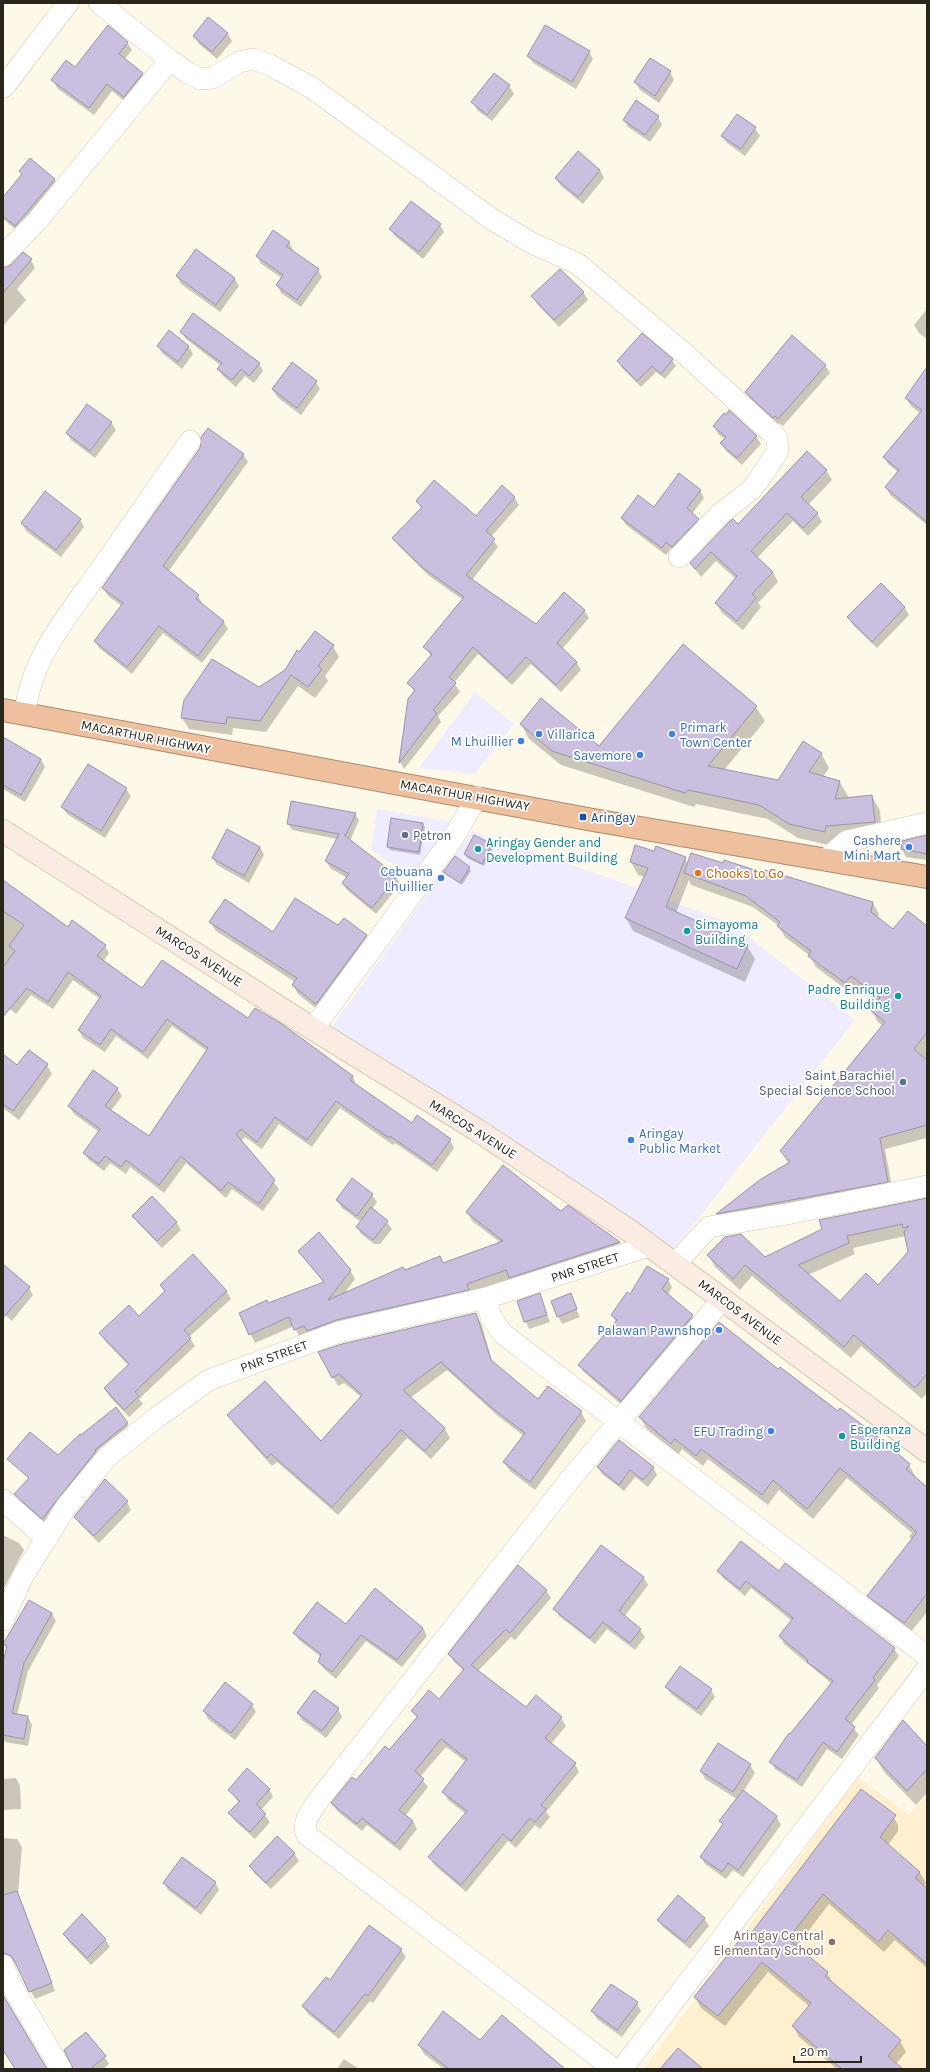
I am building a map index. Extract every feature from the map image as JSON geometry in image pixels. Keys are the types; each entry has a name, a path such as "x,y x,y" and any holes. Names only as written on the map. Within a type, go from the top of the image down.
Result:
{"highway":[{"name":"MACARTHUR HIGHWAY","path":"3,710 477,797 593,820 927,877"}],"street":[{"path":"4,87 68,3"},
{"path":"99,3 170,60 188,73 200,79 213,78 239,62 253,59 270,65 312,88 493,220 530,242 578,264 685,354 772,432 777,438 778,451 751,490 720,514 678,557"},
{"path":"3,256 37,221 170,60"},
{"path":"25,714 29,688 39,661 61,626 190,441"},
{"path":"313,1029 453,838 477,797"},
{"path":"826,860 847,841 927,823"},
{"name":"MARCOS AVENUE","path":"3,831 313,1029 477,1130 630,1231 927,1451"},
{"path":"675,1264 709,1227 787,1214 927,1186"},
{"name":"PNR STREET","path":"3,1620 23,1576 66,1507 108,1456 156,1418 209,1380 339,1332 486,1298 649,1246"},
{"path":"486,1298 491,1317 503,1334 927,1656"},
{"path":"614,2069 307,1835 305,1831 308,1814 320,1797 572,1477 620,1423 723,1299"},
{"path":"3,1500 46,1539"},
{"path":"622,2069 927,1670"},
{"path":"3,1965 10,1983 61,2069"}],"shaded area":[{"path":"475,692 514,724 475,774 419,768"},
{"path":"377,809 452,822 412,877 371,850"},
{"name":"Aringay Public Market","path":"472,831 612,879 732,924 855,1020 671,1253 332,1027"},
{"name":"Aringay Central Elementary School","path":"858,1777 909,1815 927,1796 927,2069 644,2069"}],"building":[{"path":"208,17 228,33 212,52 193,36"},
{"path":"108,25 128,42 119,54 143,73 124,97 107,84 89,108 51,80 66,60 75,67"},
{"path":"545,25 590,51 572,82 527,56"},
{"path":"650,58 671,71 655,96 634,82"},
{"path":"494,73 510,85 487,115 471,102"},
{"path":"636,100 659,116 645,135 623,120"},
{"path":"737,114 756,127 741,149 721,136"},
{"path":"578,151 600,170 578,197 555,178"},
{"path":"30,158 55,179 15,226 3,216 3,197 22,174 19,171"},
{"path":"411,201 441,224 419,252 389,229"},
{"path":"273,230 290,242 286,246 319,269 297,300 276,285 283,275 256,256"},
{"path":"196,249 235,278 216,305 176,276"},
{"path":"23,252 32,259 3,293 3,268 11,265"},
{"path":"560,269 584,292 554,320 531,296"},
{"path":"193,313 260,363 249,376 241,369 232,380 217,369 222,363 180,332"},
{"path":"169,330 189,346 178,362 157,346"},
{"path":"642,333 673,359 661,374 652,366 637,381 617,361"},
{"path":"792,335 826,365 778,419 775,416 773,418 745,392"},
{"path":"292,362 317,381 297,408 272,389"},
{"path":"927,367 927,522 885,487 899,470 883,457 922,410 905,398"},
{"path":"87,404 112,422 90,451 66,433"},
{"path":"729,410 757,436 737,458 720,443 726,437 713,426 724,413 726,415"},
{"path":"208,428 244,454 163,566 199,595 196,599 224,621 198,656 159,626 127,667 94,641 123,603 102,588 200,448 201,437"},
{"path":"807,451 827,470 801,497 818,513 803,528 787,513 751,551 773,572 752,594 756,598 737,621 715,603 737,576 711,552 695,569 690,563 728,523 733,519 738,524"},
{"path":"679,473 701,490 687,508 699,519 672,547 666,542 662,548 621,518 638,495 654,507"},
{"path":"434,480 476,516 502,485 515,497 486,531 495,539 466,575 536,624 564,592 585,610 557,643 577,662 556,685 526,657 507,678 473,647 449,677 456,683 433,710 437,713 399,763 408,699 415,690 407,683 432,654 423,647 464,597 423,568 392,538 422,507 416,501"},
{"path":"45,491 81,519 56,550 21,523"},
{"path":"881,583 905,607 872,642 847,617"},
{"path":"315,631 334,645 318,666 322,669 308,687 291,675 260,721 227,717 226,724 181,718 184,700 212,659 259,687 285,670 297,650 299,652"},
{"path":"683,644 757,706 708,766 778,780 803,741 822,753 809,772 840,781 835,799 872,795 875,822 826,826 825,832 789,824 759,805 688,790 685,793 552,751 520,724 541,698 599,746"},
{"path":"3,737 41,759 21,795 3,785"},
{"path":"88,764 127,788 101,831 61,807"},
{"path":"291,801 356,813 346,835 344,835 397,876 372,908 342,883 349,874 325,861 339,834 287,824"},
{"name":"Petron","path":"391,818 423,823 419,852 387,847"},
{"path":"227,829 260,847 244,876 212,858"},
{"name":"Aringay Gender and Development Building","path":"474,835 492,844 482,864 464,854"},
{"path":"927,835 927,854 901,849 902,841"},
{"name":"Simayoma Building","path":"635,845 654,851 656,846 686,857 666,907 748,945 737,969 625,918 648,868 630,862"},
{"path":"691,853 723,863 724,860 764,873 765,870 873,902 871,912 893,929 908,911 927,926 927,1032 914,1049 927,1060 927,1125 880,1138 888,1182 716,1214 761,1179 790,1162 780,1151 885,1022 870,1010 880,998 851,976 845,983 808,956 811,951 777,926 780,922 746,896 684,873"},
{"path":"455,856 470,867 460,883 443,872"},
{"path":"3,880 68,927 72,920 106,945 97,956 142,988 162,960 248,1018 255,1008 282,1024 353,1076 350,1080 412,1123 417,1115 451,1139 432,1165 390,1136 389,1138 336,1101 307,1140 275,1117 257,1142 241,1129 236,1134 275,1180 259,1204 228,1182 221,1191 181,1156 159,1185 126,1160 121,1167 105,1156 99,1164 83,1153 100,1129 68,1106 93,1070 118,1088 105,1106 149,1136 208,1048 167,1019 143,1052 111,1029 100,1045 78,1030 101,996 68,972 48,1002 27,988 3,1017 3,967 15,951 9,946 24,925 3,911"},
{"path":"295,898 338,925 344,918 367,935 316,1004 292,985 297,978 209,922 225,899 273,932"},
{"path":"29,1050 48,1064 13,1111 3,1104 3,1054 17,1065"},
{"path":"503,1165 561,1211 568,1205 620,1242 509,1278 506,1270 467,1284 469,1290 336,1320 307,1331 304,1326 294,1330 289,1317 249,1335 239,1313 267,1300 268,1303 324,1282 298,1251 319,1232 351,1270 328,1300 403,1267 405,1270 440,1256 443,1263 503,1241 466,1212"},
{"path":"352,1178 373,1194 357,1216 336,1200"},
{"path":"152,1196 177,1222 157,1241 132,1216"},
{"path":"927,1198 927,1374 915,1388 854,1335 844,1347 745,1265 733,1279 707,1255 725,1237 741,1234 765,1257 822,1229 819,1220","holes":["902,1224 903,1228 909,1226 904,1232 908,1252 878,1285 866,1273 840,1301 798,1265 849,1243 847,1236"]},
{"path":"371,1207 388,1221 373,1240 356,1227"},
{"path":"193,1254 227,1291 184,1330 191,1338 135,1392 139,1396 124,1410 104,1388 129,1364 99,1333 129,1305 139,1316 165,1291 160,1285"},
{"path":"3,1264 30,1287 3,1318"},
{"path":"647,1266 669,1279 662,1289 693,1315 621,1401 578,1365 617,1320 611,1315 627,1292 630,1294"},
{"path":"540,1293 547,1315 524,1322 517,1301"},
{"path":"571,1293 577,1309 557,1317 551,1301"},
{"path":"476,1313 491,1360 538,1399 548,1386 582,1411 530,1482 503,1462 525,1433 492,1408 441,1362 403,1390 445,1428 425,1451 401,1430 332,1507 271,1454 267,1458 227,1415 265,1381 321,1441 362,1395 339,1374 332,1378 318,1352 342,1344"},
{"path":"719,1322 778,1369 780,1367 838,1411 840,1408 877,1436 910,1464 906,1469 927,1487 927,1594 904,1623 867,1596 917,1532 840,1468 807,1509 773,1480 762,1495 701,1449 696,1456 675,1439 671,1444 639,1417"},
{"path":"116,1407 128,1423 95,1450 96,1451 42,1519 14,1494 29,1478 7,1459 30,1432 58,1455 80,1434 81,1435"},
{"path":"619,1440 654,1467 643,1480 630,1470 619,1485 597,1467"},
{"path":"105,1479 128,1501 94,1536 74,1517"},
{"path":"741,1541 779,1571 785,1563 895,1648 873,1678 875,1680 845,1719 855,1727 837,1752 823,1742 797,1780 769,1762 789,1733 790,1734 833,1681 807,1662 808,1660 779,1636 793,1618 746,1581 740,1589 717,1571"},
{"path":"601,1545 644,1577 619,1611 641,1629 630,1643 603,1622 590,1638 553,1609"},
{"path":"518,1565 547,1590 510,1633 506,1629 471,1665 526,1707 536,1695 562,1717 545,1738 576,1763 541,1805 546,1809 535,1822 530,1818 511,1841 503,1834 461,1885 428,1857 467,1811 442,1792 467,1759 441,1739 415,1771 424,1779 399,1810 413,1821 395,1844 362,1818 357,1824 331,1803 352,1777 356,1780 385,1746 389,1750 418,1716 411,1711 429,1690 439,1699 464,1669 448,1654"},
{"path":"375,1588 423,1628 397,1660 361,1635 332,1672 318,1662 321,1654 293,1633 317,1602 346,1624"},
{"path":"29,1600 52,1613 24,1663 12,1713 28,1716 24,1739 3,1735 3,1662 7,1646 3,1644"},
{"path":"680,1666 712,1689 697,1709 665,1687"},
{"path":"225,1682 253,1704 231,1733 203,1711"},
{"path":"314,1690 339,1708 322,1731 297,1713"},
{"path":"903,1720 927,1746 927,1769 907,1791 875,1758"},
{"path":"718,1743 751,1764 733,1792 700,1771"},
{"path":"247,1768 270,1789 256,1804 266,1814 250,1832 228,1813 240,1801 228,1790"},
{"path":"861,1789 896,1815 880,1837 920,1872 915,1878 927,1888 927,1964 888,1930 878,1942 823,1894 788,1939 828,1972 825,1976 901,2040 888,2056 903,2069 842,2069 792,2026 811,2003 762,1962 718,2016 694,1997 742,1937 746,1940"},
{"path":"743,1790 777,1816 738,1870 728,1863 722,1872 700,1857 723,1824 719,1821"},
{"path":"277,1836 295,1853 266,1883 249,1866"},
{"path":"182,1857 216,1882 196,1908 163,1883"},
{"path":"17,1891 52,1983 29,1992 14,1960 10,1955 3,1953 3,1895"},
{"path":"678,1895 705,1918 685,1942 657,1920"},
{"path":"82,1914 106,1939 87,1958 63,1934"},
{"path":"369,1925 402,1949 368,1996 365,1994 334,2032 302,2006 326,1977 330,1980"},
{"path":"611,1984 638,2002 617,2030 591,2011"},
{"path":"3,1995 47,2069 15,2069 3,2050"},
{"path":"443,2011 480,2040 502,2015 565,2069 449,2069 418,2045"},
{"path":"86,2032 106,2056 90,2069 73,2069 64,2050"},
{"path":"678,2048 703,2069 660,2069"}],"place":[{"name":"Villarica","path":"539,734"},
{"name":"Primark Town Center","path":"672,734"},
{"name":"M Lhuillier","path":"521,741"},
{"name":"Savemore","path":"640,755"},
{"name":"Aringay","path":"583,817"},
{"name":"Petron","path":"405,835"},
{"name":"Cashere Mini Mart","path":"909,847"},
{"name":"Aringay Gender and Development Building","path":"478,849"},
{"name":"Chooks to Go","path":"698,873"},
{"name":"Cebuana Lhuillier","path":"441,878"},
{"name":"Simayoma Building","path":"687,931"},
{"name":"Padre Enrique Building","path":"898,996"},
{"name":"Saint Barachiel Special Science School","path":"903,1082"},
{"name":"Aringay Public Market","path":"631,1140"},
{"name":"Palawan Pawnshop","path":"719,1330"},
{"name":"EFU Trading","path":"771,1431"},
{"name":"Esperanza Building","path":"842,1436"},
{"name":"Aringay Central Elementary School","path":"832,1942"}]}
